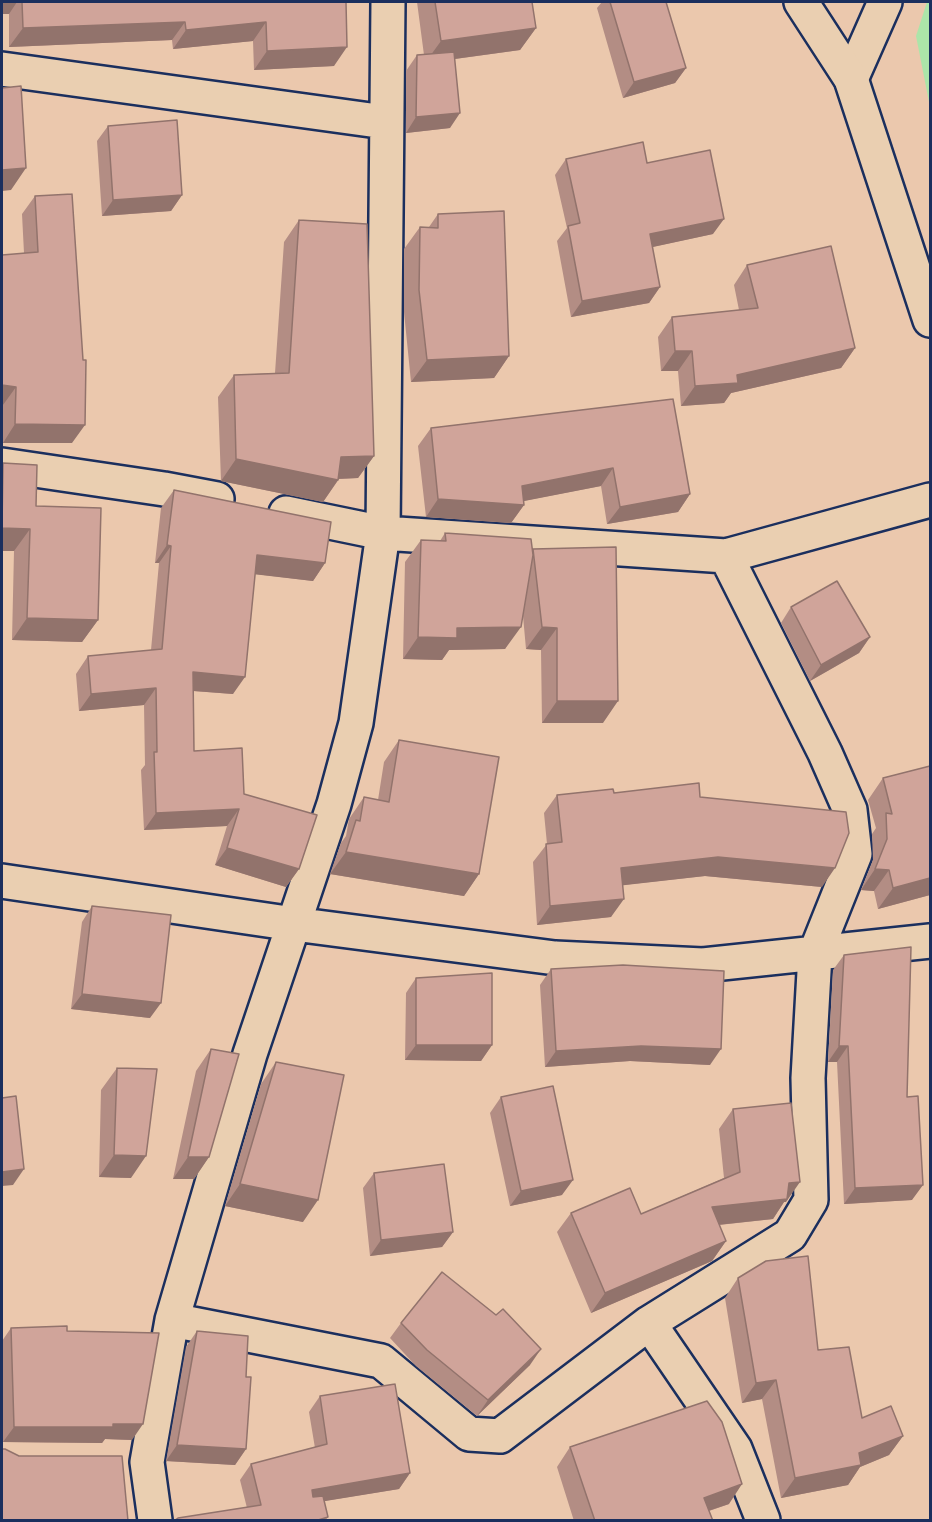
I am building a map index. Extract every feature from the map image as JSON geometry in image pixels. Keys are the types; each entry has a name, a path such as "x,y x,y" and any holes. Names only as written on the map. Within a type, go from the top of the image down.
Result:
{"street":[{"path":"155,1521 147,1462 172,1320 250,1054 334,804 356,723 383,533 385,122 388,2"},
{"path":"801,2 851,79 930,320"},
{"path":"851,79 885,2"},
{"path":"2,69 385,122"},
{"path":"2,465 164,489 383,533 726,555 930,500"},
{"path":"172,1320 381,1361 469,1434 500,1436 649,1323 790,1235 811,1200 808,1078 815,954 855,854 850,810 825,753 726,555"},
{"path":"2,881 294,924 555,958 703,965 930,941"},
{"path":"649,1323 735,1449 763,1521"},
{"path":"114,1462 147,1462"}],"green space":[{"path":"927,2 930,2 930,107 916,36"}],"building":[{"path":"22,2 346,2 347,47 267,51 266,22 186,30 185,22 23,28"},
{"path":"435,2 532,2 536,28 441,41"},
{"path":"610,2 666,2 686,68 634,82"},
{"path":"454,52 460,113 416,117 417,55"},
{"path":"21,86 26,168 2,170 2,88"},
{"path":"177,120 182,195 113,200 108,126"},
{"path":"643,142 647,163 710,150 724,219 650,234 660,287 582,301 568,226 580,223 566,159"},
{"path":"72,194 83,360 86,360 85,425 15,424 16,387 2,385 2,255 38,252 35,196"},
{"path":"504,211 509,356 427,360 419,290 420,227 438,228 438,214"},
{"path":"299,220 367,224 374,456 341,457 338,480 236,459 234,375 289,373"},
{"path":"831,246 855,348 737,375 738,383 695,386 692,351 675,351 672,317 758,308 747,265"},
{"path":"673,399 690,494 620,507 613,468 522,486 524,505 438,499 431,428"},
{"path":"3,463 37,465 36,506 101,508 98,620 27,618 30,529 2,528"},
{"path":"174,490 331,522 325,563 257,555 245,677 193,672 194,751 242,748 244,794 317,815 299,869 227,848 239,809 156,813 154,752 157,752 156,688 91,694 88,656 162,649 171,546 167,545"},
{"path":"445,533 531,539 533,555 521,627 457,628 457,638 418,637 421,540 446,541"},
{"path":"616,547 618,701 557,701 557,628 542,627 533,549"},
{"path":"837,581 870,637 821,665 791,607"},
{"path":"399,740 499,757 479,874 346,852 356,820 360,821 364,797 389,802"},
{"path":"930,766 930,878 893,888 889,870 875,869 887,839 886,813 892,814 883,778"},
{"path":"699,783 700,797 846,812 849,833 835,868 718,857 621,868 624,899 550,906 546,844 562,842 557,795 613,789 614,793"},
{"path":"92,906 171,915 161,1003 82,994"},
{"path":"911,947 907,1097 918,1096 923,1185 855,1188 848,1046 839,1046 844,955"},
{"path":"623,965 724,971 721,1049 641,1046 556,1051 551,969"},
{"path":"492,973 492,1045 416,1045 416,978"},
{"path":"211,1049 239,1054 209,1157 188,1157"},
{"path":"276,1062 344,1075 318,1200 240,1184"},
{"path":"117,1068 157,1069 146,1156 114,1155"},
{"path":"553,1086 573,1180 521,1191 501,1097"},
{"path":"16,1096 24,1169 2,1172 2,1098"},
{"path":"791,1103 800,1182 789,1183 787,1199 712,1207 726,1241 605,1293 571,1213 630,1188 641,1214 740,1172 733,1109"},
{"path":"444,1164 453,1232 381,1240 374,1173"},
{"path":"808,1256 818,1350 849,1347 862,1418 891,1406 903,1436 859,1453 861,1465 795,1478 776,1380 756,1383 738,1278 766,1261"},
{"path":"442,1272 496,1315 503,1309 541,1349 488,1400 427,1350 401,1323"},
{"path":"67,1326 67,1331 159,1333 143,1424 113,1424 113,1427 14,1427 11,1328"},
{"path":"197,1331 248,1336 246,1377 251,1377 246,1449 177,1445"},
{"path":"395,1384 410,1473 312,1490 313,1497 323,1496 328,1517 315,1521 174,1521 178,1518 261,1505 251,1464 327,1444 320,1396"},
{"path":"707,1401 722,1422 742,1484 704,1498 713,1521 595,1521 570,1447"},
{"path":"2,1449 19,1456 122,1456 128,1521 2,1521"}]}
